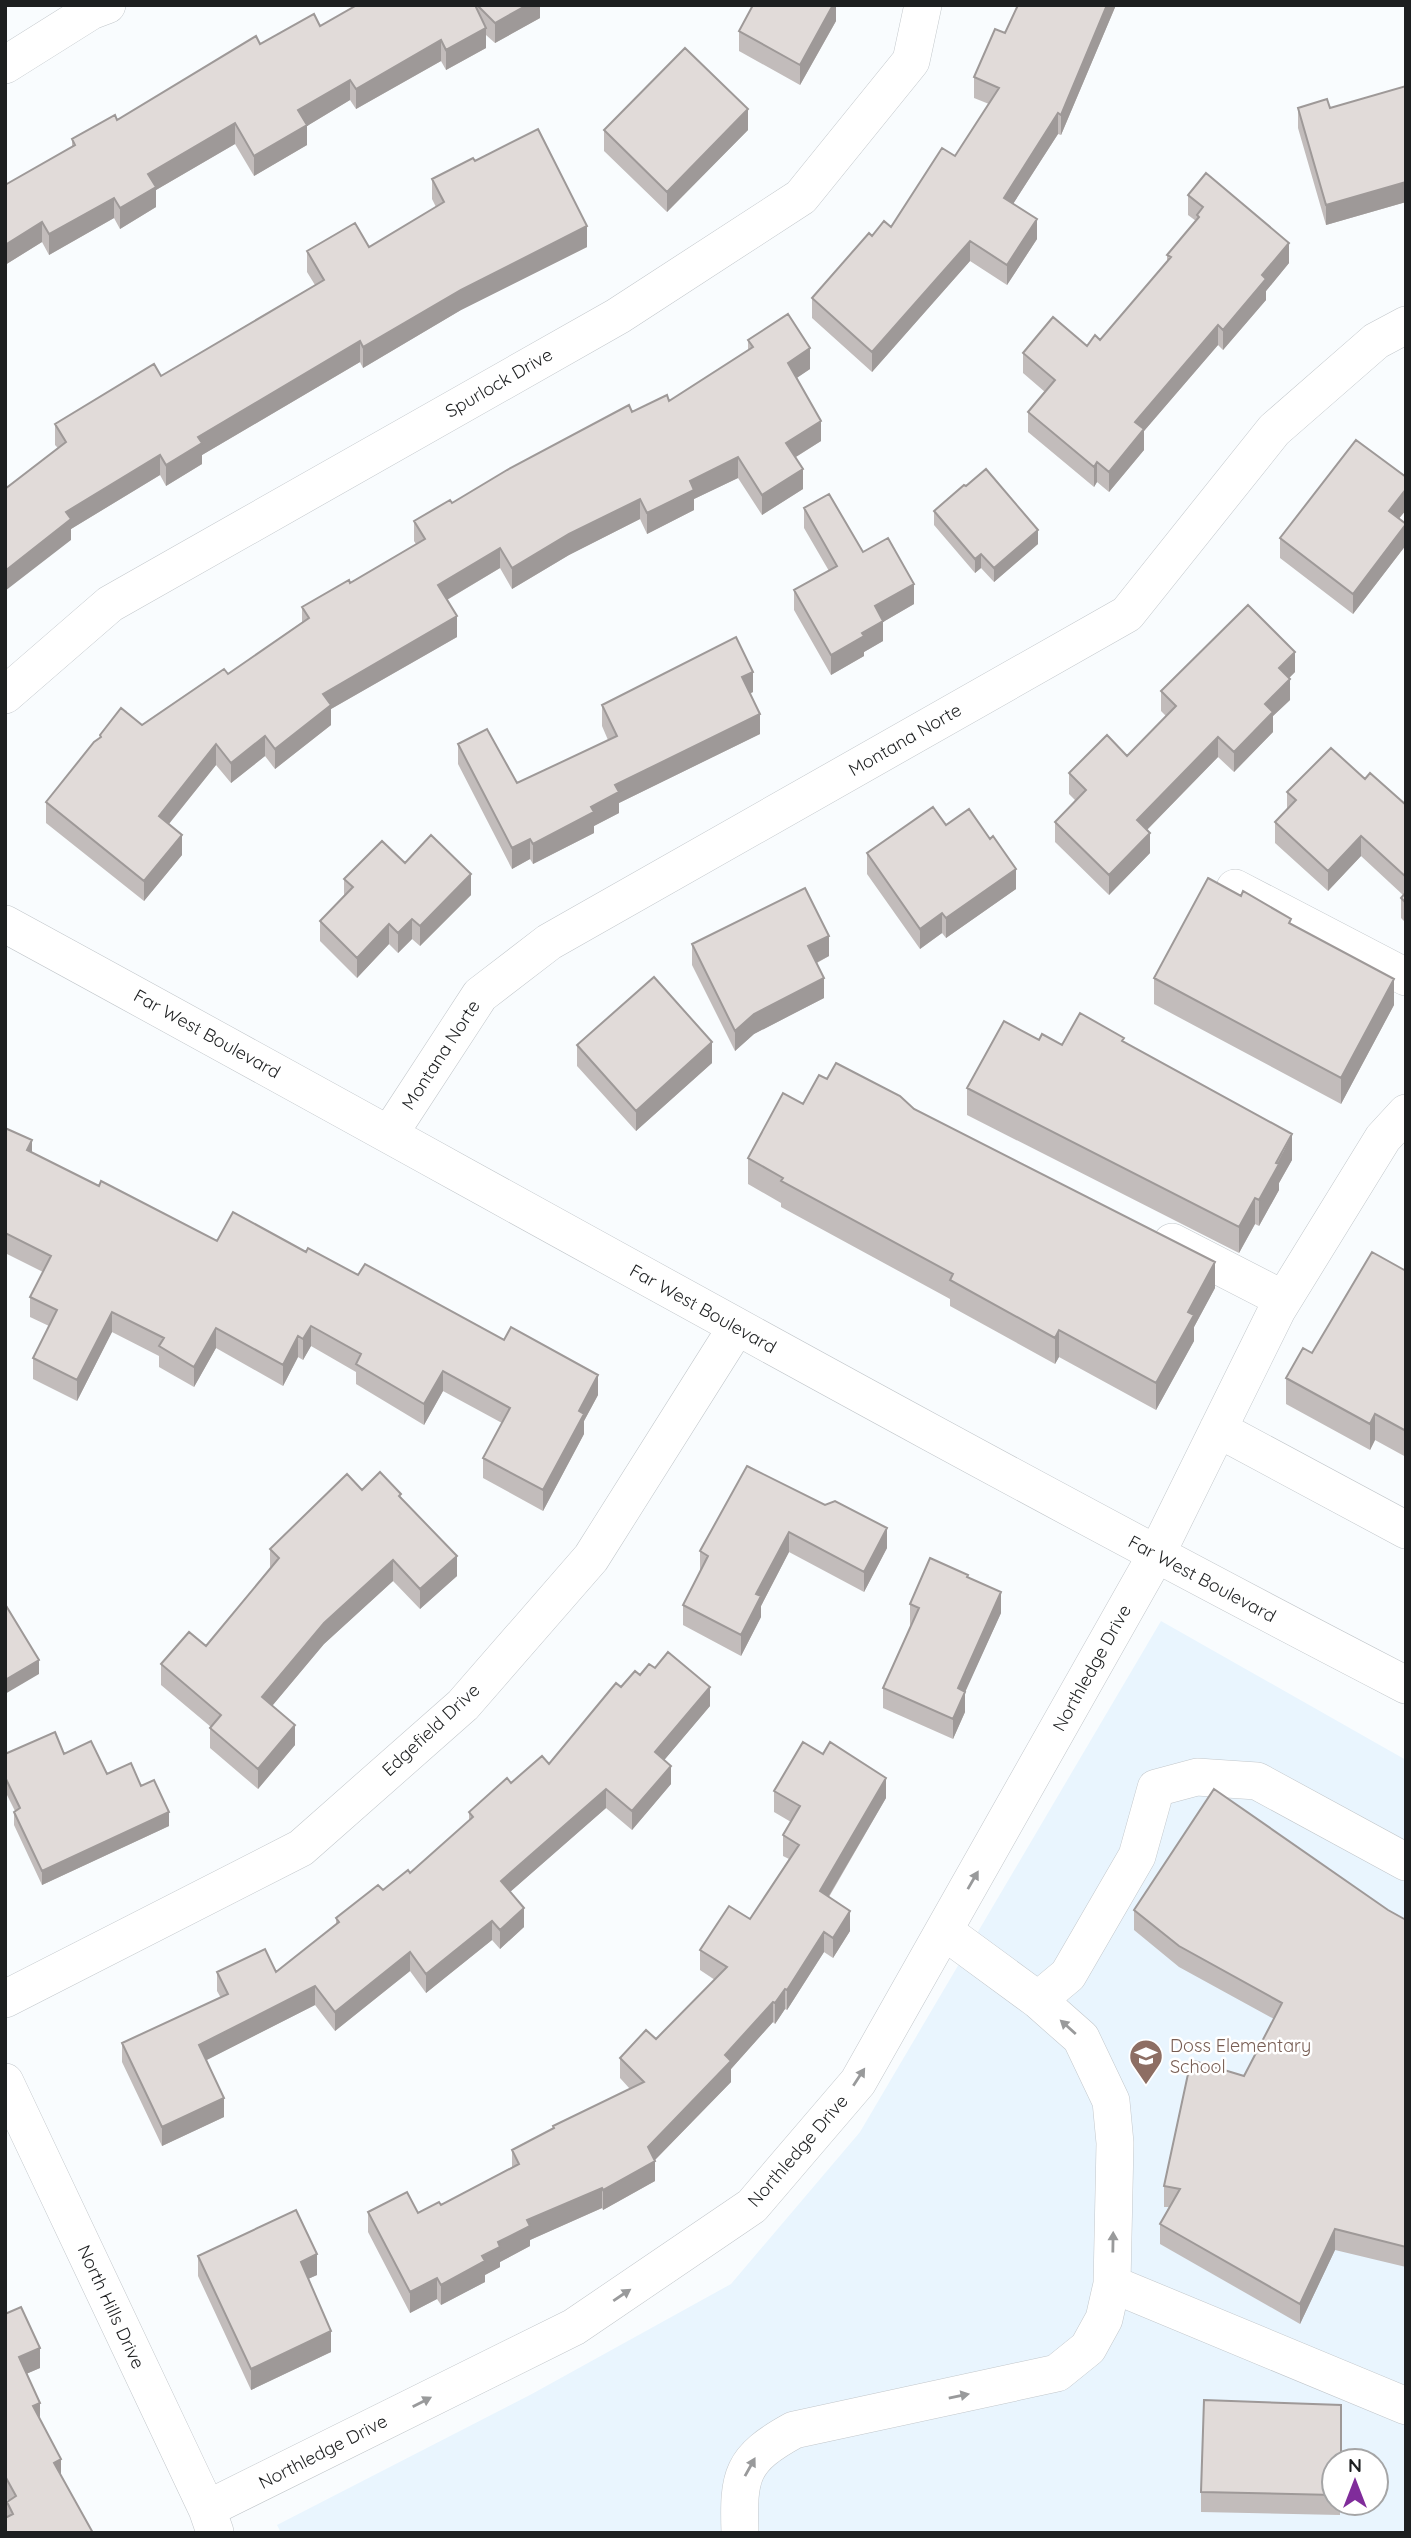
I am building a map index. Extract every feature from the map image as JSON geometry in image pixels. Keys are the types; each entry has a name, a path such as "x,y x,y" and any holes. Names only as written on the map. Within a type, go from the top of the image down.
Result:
{"street":[{"path":"5,65 91,11 107,5"},
{"name":"Spurlock Drive","path":"5,695 110,604 618,316 801,197 911,61 923,5"},
{"name":"Montana Norte","path":"390,1133 480,995 549,942 1128,614 1274,430 1376,341 1406,325"},
{"path":"1235,888 1406,977"},
{"name":"Far West Boulevard","path":"5,924 390,1133 736,1328 1156,1555 1406,1685"},
{"name":"Northledge Drive","path":"211,2521 574,2327 752,2206 858,2082 1156,1555 1283,1298 1383,1138 1406,1114"},
{"path":"1147,1229 1283,1298"},
{"name":"Edgefield Drive","path":"5,1999 301,1848 463,1705 591,1558 736,1328"},
{"path":"1218,1429 1406,1530"},
{"path":"1038,2000 1068,1975 1137,1856 1156,1788 1197,1777 1257,1781 1406,1862"},
{"path":"740,2533 739,2493 750,2462 775,2441 794,2430 1057,2373 1087,2348 1104,2319 1112,2284 1115,2144 1111,2101 1081,2038 1038,2000 944,1931"},
{"name":"North Hills Drive","path":"5,2082 211,2521"},
{"path":"1112,2284 1406,2406"}],"shaded area":[{"name":"Doss Elementary School","path":"1161,1621 1406,1760 1406,2533 281,2533 277,2525 530,2395 731,2284 860,2132"}],"building":[{"path":"357,5 475,5 486,28 446,50 441,40 356,89 350,80 298,110 307,125 254,156 235,123 148,174 156,187 120,208 114,198 49,234 42,222 5,245 5,185 75,145 72,139 115,115 117,120 256,36 260,44 314,14 320,26"},
{"path":"477,5 527,5 495,23"},
{"path":"753,5 833,5 800,65 739,31"},
{"path":"1018,5 1107,5 1061,115 1058,113 1004,198 1037,219 1007,265 970,241 872,352 812,298 869,233 872,236 884,221 891,227 942,148 955,156 999,88 974,77 995,29 1005,33"},
{"path":"685,48 748,109 667,192 604,130"},
{"path":"1406,86 1406,182 1326,205 1298,108 1327,99 1330,108"},
{"path":"538,129 587,226 461,290 363,347 360,341 198,437 202,443 166,465 160,455 66,512 71,519 5,571 5,489 66,442 55,424 154,364 161,376 324,280 307,251 355,223 369,247 444,202 432,179"},
{"path":"1206,173 1289,243 1262,275 1266,279 1223,330 1218,325 1135,422 1144,429 1109,472 1097,462 1094,467 1028,412 1055,380 1023,353 1053,317 1087,346 1095,335 1100,340 1171,257 1167,255 1199,217 1197,215 1203,207 1188,195"},
{"path":"788,314 810,348 788,363 821,421 786,443 803,469 762,495 738,457 690,481 694,490 647,513 640,499 569,534 512,568 500,548 438,585 457,616 323,694 331,705 275,749 265,736 231,763 216,744 159,816 182,835 144,881 46,802 94,742 101,737 121,708 142,725 224,669 228,674 309,618 302,607 349,580 350,583 425,539 414,521 450,500 452,503 507,470 629,405 632,412 667,395 669,401 753,347 748,340"},
{"path":"1356,440 1406,477 1406,489 1389,511 1406,524 1353,594 1280,538"},
{"path":"986,469 1038,530 994,568 981,554 975,559 934,511"},
{"path":"829,494 863,552 888,538 914,584 875,606 883,621 862,633 864,636 831,655 794,590 837,566 804,508"},
{"path":"1248,605 1295,652 1279,668 1290,679 1265,704 1273,712 1234,752 1218,737 1137,820 1150,833 1109,875 1055,822 1086,790 1069,773 1107,735 1127,756 1176,706 1161,691"},
{"path":"736,637 753,672 742,677 760,714 615,785 619,792 591,807 594,812 533,844 530,839 512,848 458,744 487,729 517,783 617,736 602,705"},
{"path":"1331,748 1365,779 1370,773 1406,805 1406,877 1361,836 1328,871 1275,822 1296,800 1287,792"},
{"path":"933,807 946,825 969,809 990,839 993,836 1016,869 946,918 942,913 920,929 867,853"},
{"path":"431,835 471,874 420,926 412,919 398,933 389,924 357,958 320,921 353,887 344,879 382,841 405,863"},
{"path":"1208,878 1241,896 1243,891 1291,919 1289,923 1394,979 1341,1078 1154,978"},
{"path":"805,888 829,936 808,946 824,978 754,1014 735,1031 692,944"},
{"path":"654,977 712,1042 636,1111 577,1045"},
{"path":"1080,1013 1124,1038 1122,1041 1292,1134 1259,1200 1255,1198 1239,1227 967,1088 1004,1021 1039,1040 1042,1034 1062,1045"},
{"path":"836,1063 900,1096 914,1109 1215,1262 1188,1312 1194,1315 1156,1383 1059,1330 1055,1338 950,1280 953,1274 781,1181 783,1178 748,1158 783,1093 803,1104 819,1075 827,1079"},
{"path":"5,1128 32,1140 27,1150 99,1186 101,1181 217,1241 233,1212 306,1252 308,1248 358,1275 365,1264 504,1340 511,1327 598,1375 579,1411 584,1414 543,1490 483,1458 510,1408 443,1371 424,1404 356,1364 361,1354 311,1326 303,1339 298,1336 283,1365 216,1328 194,1367 159,1346 164,1338 112,1312 77,1380 33,1358 57,1310 30,1297 51,1256 5,1233"},
{"path":"1372,1252 1406,1271 1406,1431 1375,1414 1370,1424 1286,1378 1303,1348 1312,1353"},
{"path":"747,1466 825,1505 835,1501 887,1528 864,1572 789,1532 756,1594 761,1596 741,1635 683,1605 708,1556 700,1551"},
{"path":"380,1472 401,1494 399,1496 457,1556 420,1589 393,1560 324,1623 262,1697 295,1725 258,1769 210,1728 221,1715 161,1664 189,1632 206,1646 279,1558 270,1549 347,1474 362,1490"},
{"path":"930,1558 1001,1592 958,1688 965,1692 953,1719 883,1688 919,1608 910,1604"},
{"path":"5,1604 39,1660 5,1680"},
{"path":"668,1652 710,1687 655,1752 671,1766 632,1811 606,1789 501,1881 524,1908 500,1930 492,1921 426,1974 410,1952 335,2012 315,1986 199,2045 224,2098 162,2127 122,2043 228,1994 217,1972 265,1949 276,1972 339,1922 336,1918 378,1885 383,1890 408,1870 410,1873 473,1817 469,1812 507,1778 511,1783 542,1756 549,1764 616,1683 621,1687 635,1671 640,1675 649,1664 655,1668"},
{"path":"55,1732 64,1754 91,1741 107,1774 131,1763 141,1786 154,1780 169,1812 42,1871 14,1812 20,1808 5,1777 5,1754"},
{"path":"803,1742 823,1754 830,1742 886,1778 820,1891 850,1911 833,1938 824,1932 787,1990 785,1989 725,2055 731,2061 648,2147 655,2161 603,2190 602,2188 527,2220 530,2226 498,2242 500,2247 482,2256 485,2261 441,2285 437,2278 410,2292 368,2212 407,2192 418,2213 439,2202 441,2205 519,2164 512,2150 554,2128 553,2126 644,2082 620,2058 646,2030 656,2039 727,1967 700,1950 729,1906 750,1919 799,1845 783,1835 800,1806 774,1791"},
{"path":"1214,1789 1406,1920 1406,2247 1335,2229 1300,2304 1160,2224 1180,2189 1164,2186 1191,2060 1244,2076 1282,2003 1179,1946 1134,1910"},
{"path":"296,2210 317,2254 301,2262 331,2331 251,2369 198,2256"},
{"path":"21,2307 40,2348 19,2357 40,2403 33,2406 61,2459 54,2463 93,2533 5,2533 5,2518 13,2514 7,2502 16,2496 5,2476 5,2314"},
{"path":"1204,2400 1341,2405 1341,2447 1320,2447 1320,2495 1201,2492"}],"place":[{"name":"Doss Elementary School","path":"1146,2086"}]}
